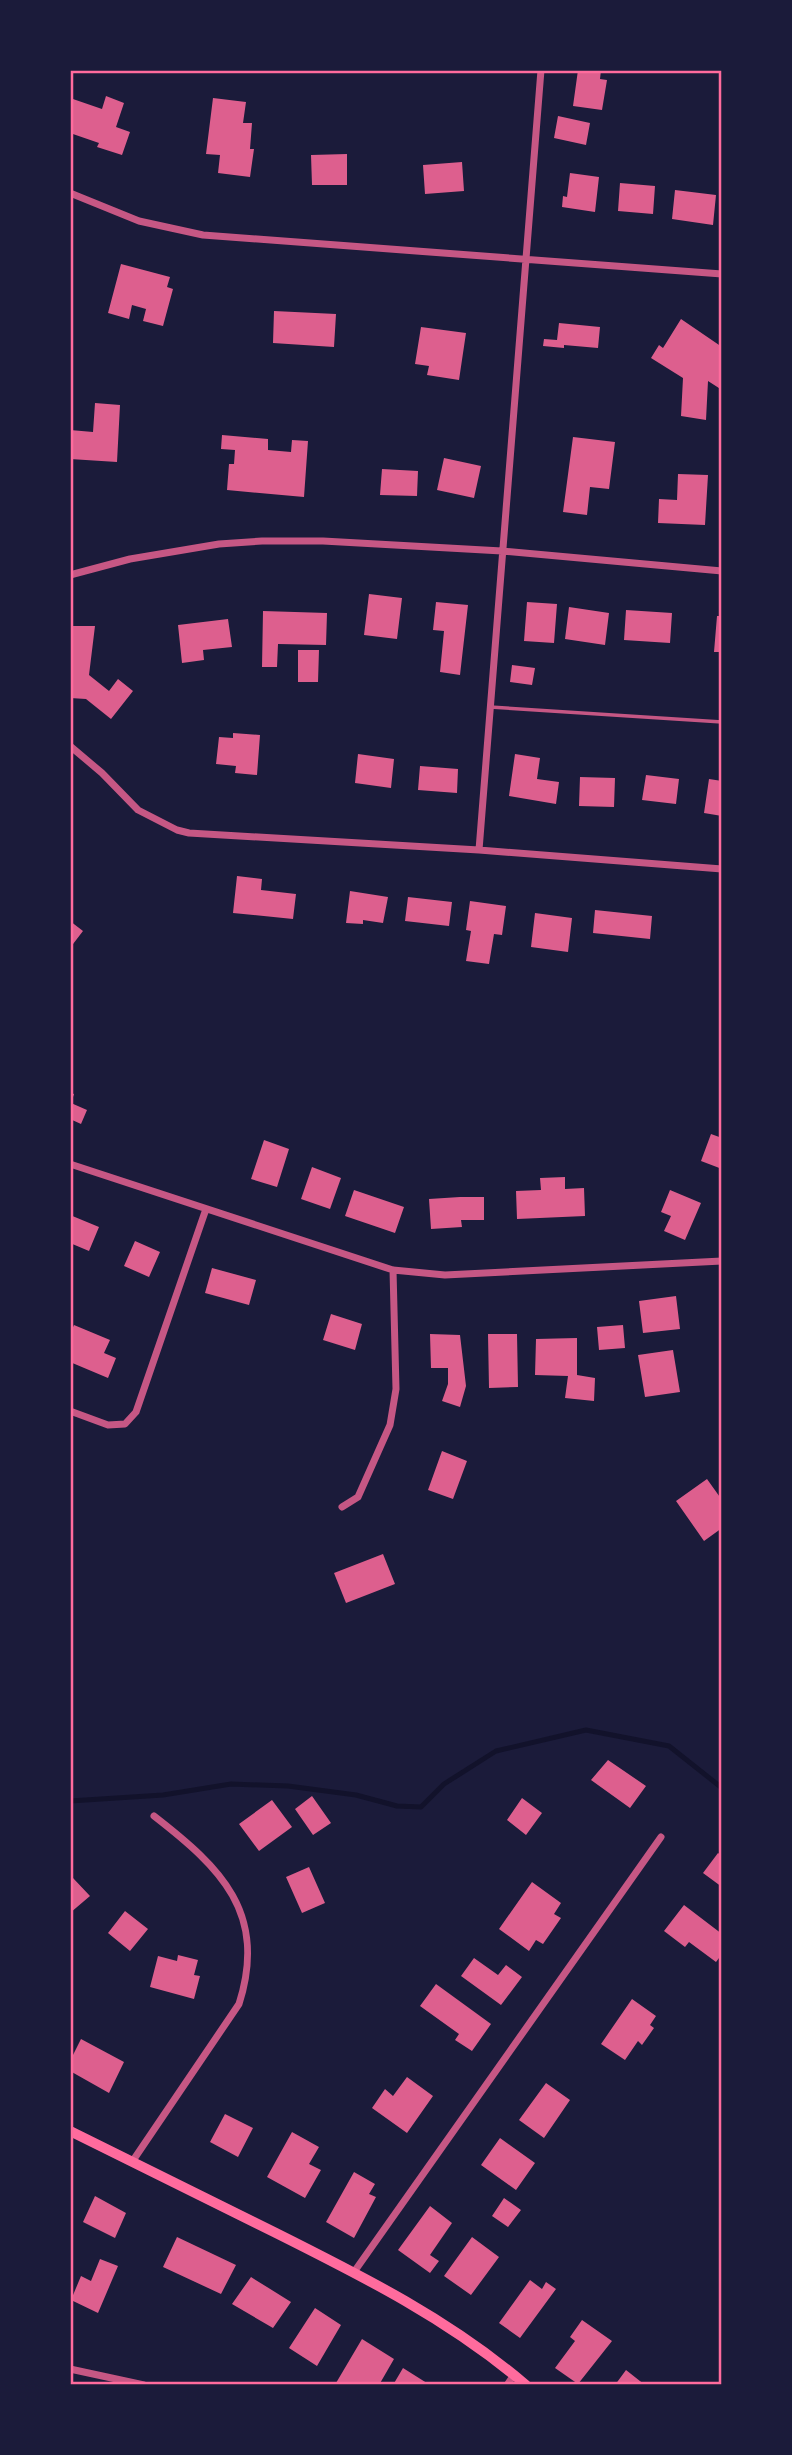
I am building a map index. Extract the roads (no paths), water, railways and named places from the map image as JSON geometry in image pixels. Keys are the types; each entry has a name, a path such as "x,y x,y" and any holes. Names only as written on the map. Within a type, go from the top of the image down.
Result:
{"main road":[{"path":"70,2131 354,2272 447,2326 526,2385"}],"street":[{"path":"479,850 541,70"},
{"path":"70,193 139,221 203,235 722,274"},
{"path":"70,575 130,559 230,543 323,541 502,551 722,571"},
{"path":"70,746 102,773 138,810 177,830 190,833 479,850 722,869"},
{"path":"70,1164 393,1270 445,1275 722,1261"},
{"path":"70,1411 108,1425 125,1424 136,1412 206,1209"},
{"path":"342,1507 358,1497 390,1424 396,1389 393,1270"},
{"path":"132,2162 239,2004 248,1960 239,1908 226,1884 194,1847 154,1816"},
{"path":"354,2272 661,1837"},
{"path":"70,2370 144,2385"},
{"path":"507,2385 514,2375"}],"lane":[{"path":"490,706 722,722"}],"waterway":[{"path":"70,1801 163,1795 231,1784 288,1786 356,1795 397,1806 421,1807 444,1784 496,1751 586,1730 669,1746 722,1788"}]}
